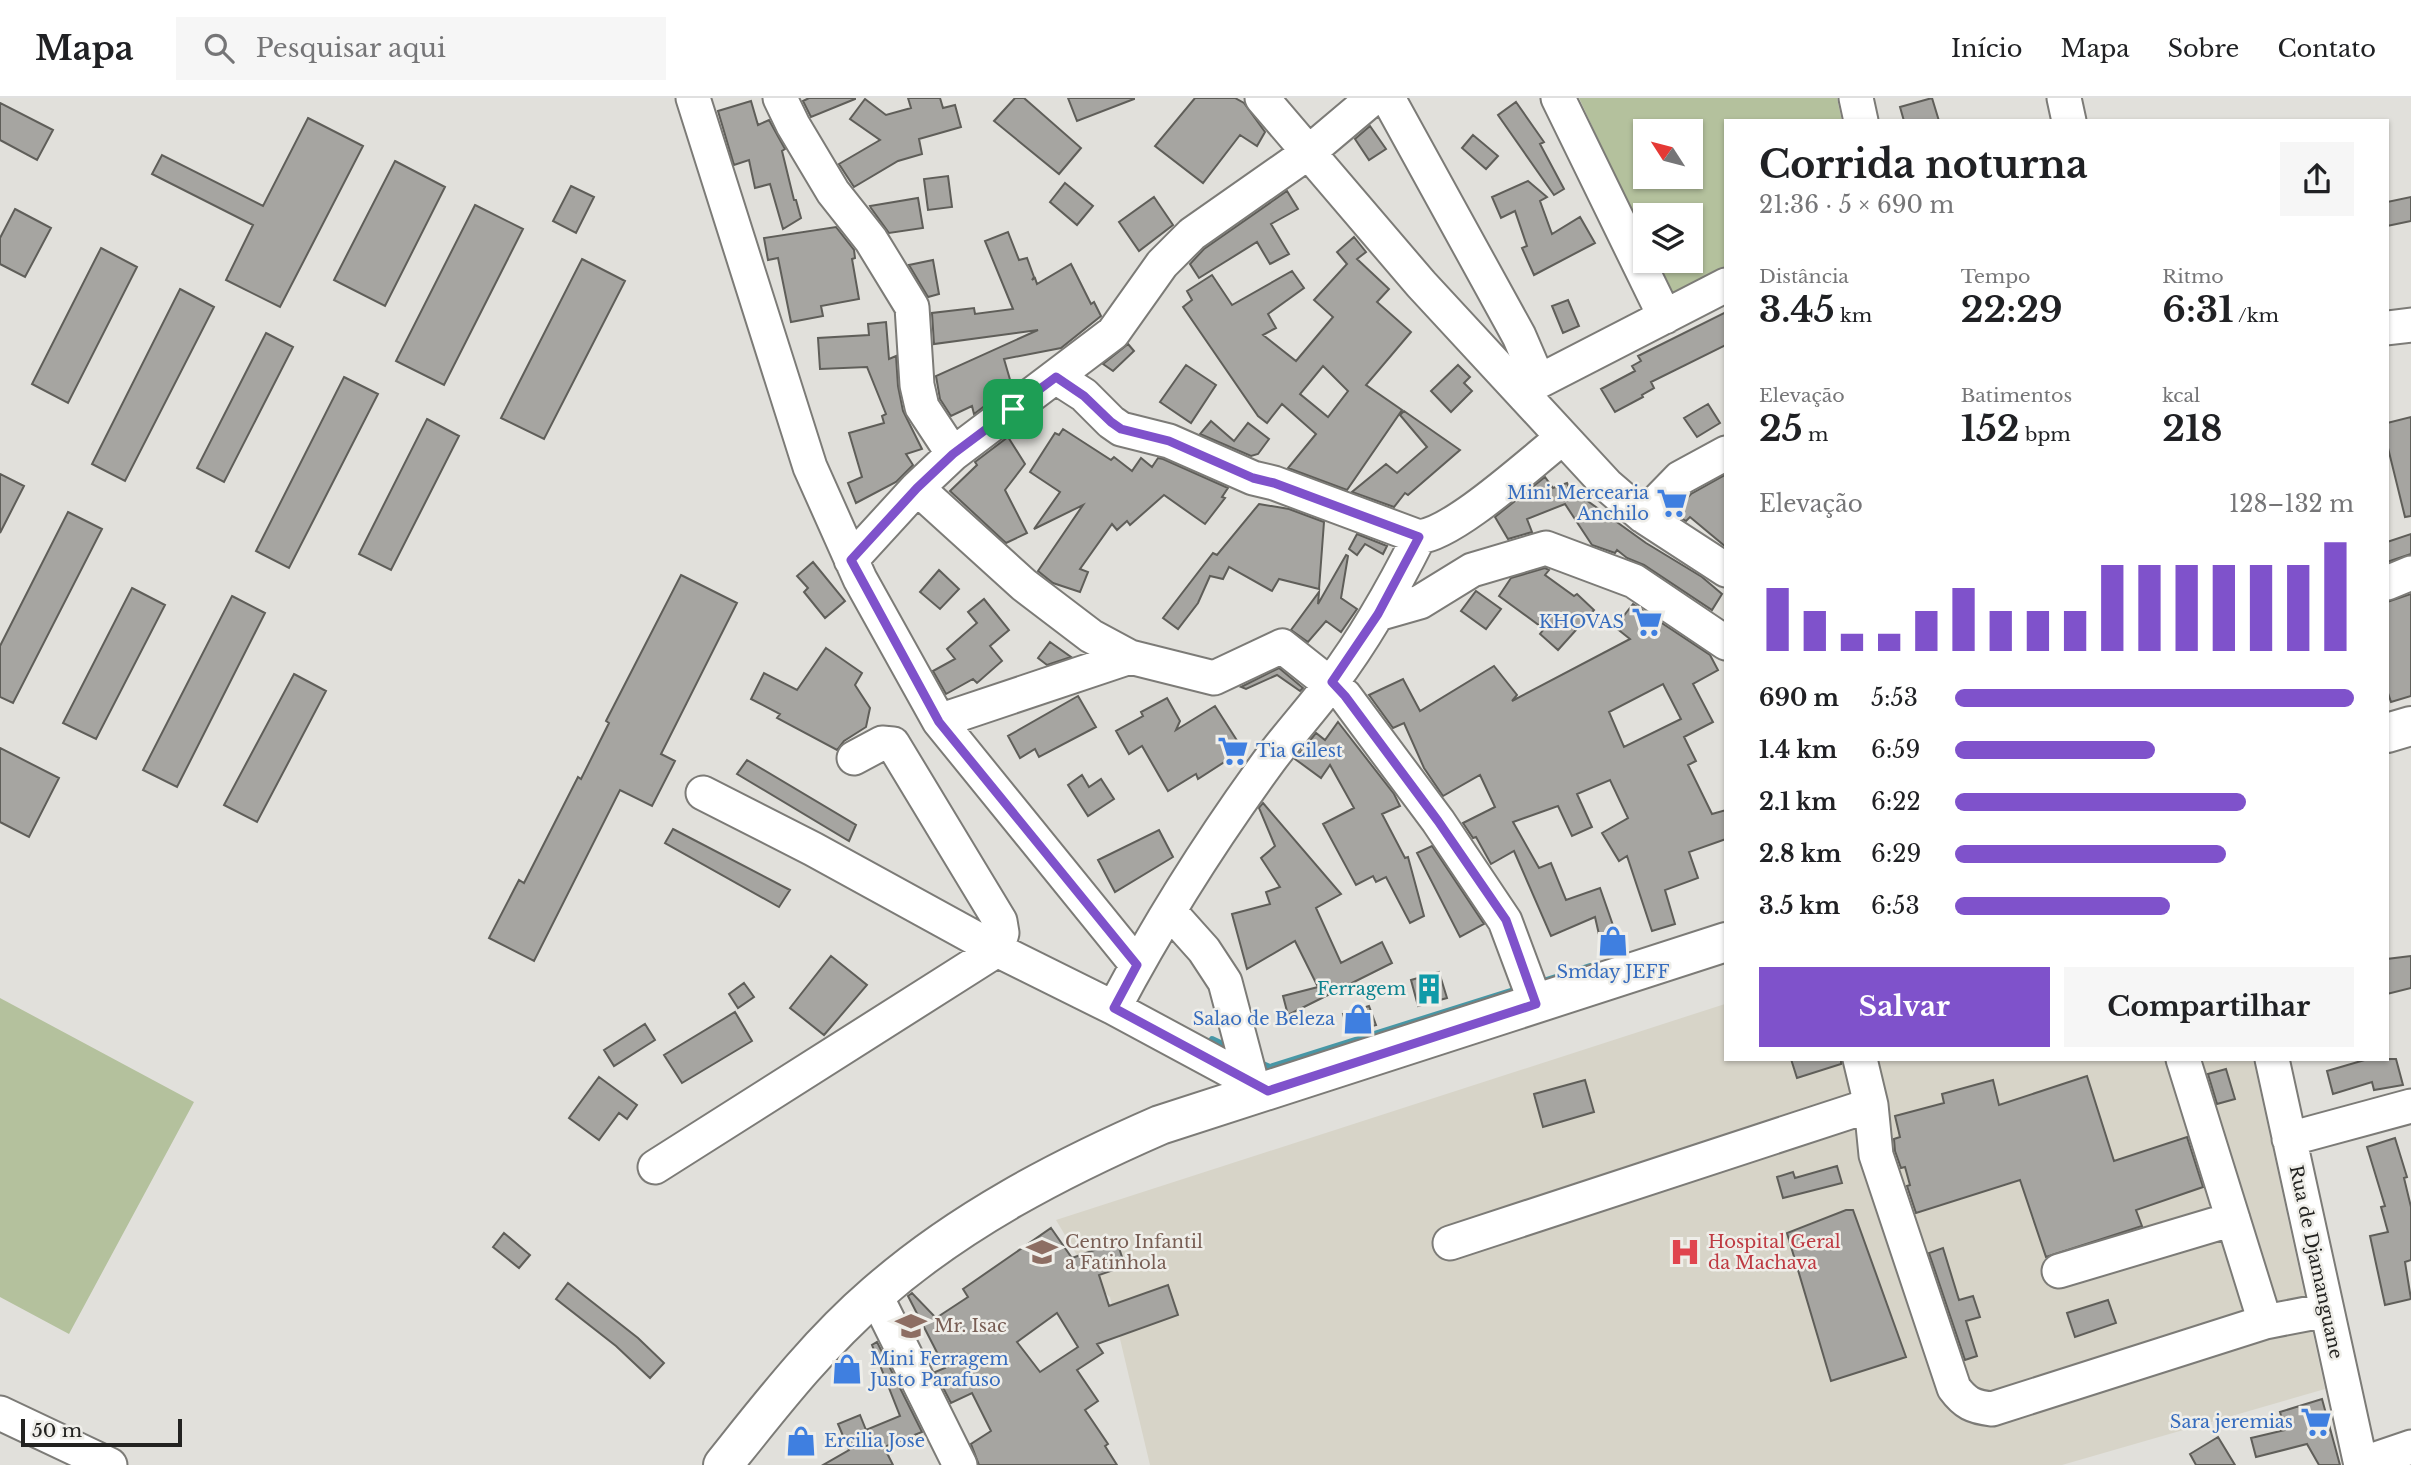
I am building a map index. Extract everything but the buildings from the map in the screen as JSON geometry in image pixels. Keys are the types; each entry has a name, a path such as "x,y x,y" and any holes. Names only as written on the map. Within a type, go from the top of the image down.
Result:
{"main road":[{"path":"2389,732 2411,726"},
{"path":"723,1465 792,1378 875,1294 979,1218 1073,1163 1160,1125 1260,1088 1536,1004 1724,943"}],"street":[{"path":"693,98 810,467 851,560 939,722 1137,965"},
{"path":"780,98 833,192 871,240 912,307 917,385 922,407 953,454"},
{"path":"1262,98 1421,284 1529,386 1561,439 1643,516 1724,569"},
{"path":"851,560 917,488 953,454 1113,333 1162,264 1192,234 1309,152 1373,98"},
{"path":"1388,98 1519,336 1529,386"},
{"path":"1558,98 1665,317"},
{"path":"1856,98 1861,119"},
{"path":"2064,98 2069,119"},
{"path":"1529,386 1724,286"},
{"path":"2389,328 2411,325"},
{"path":"1056,377 1084,396 1121,429 1169,441 1253,478 1274,483 1419,537 1431,536 1460,518 1561,439"},
{"path":"1643,516 1680,478 1724,454"},
{"path":"917,488 1032,592 1091,636 1130,657 1214,678 1282,646 1332,682 1438,821 1506,920 1536,1004"},
{"path":"1114,1008 1137,965 1220,832 1262,771 1332,682 1378,614 1419,537"},
{"path":"1378,614 1420,603 1472,570 1546,548 1634,582 1724,642"},
{"path":"2389,582 2411,573"},
{"path":"939,722 1130,657"},
{"path":"654,1167 997,950 1002,933 1000,921 893,744 881,743 854,758"},
{"path":"703,793 813,849 997,950 1114,1008 1260,1088"},
{"path":"1170,912 1204,950 1225,982 1260,1088"},
{"path":"1860,1061 1871,1105 1876,1155 1954,1388 1963,1400 1976,1407 1992,1409 2265,1322 2327,1310"},
{"path":"2184,1061 2265,1322"},
{"name":"Rua de Djamanguane","path":"2272,1061 2361,1464"},
{"path":"1450,1243 1871,1105"},
{"path":"2289,1139 2411,1106"},
{"path":"2059,1271 2233,1219"},
{"path":"875,1294 960,1465"},
{"path":"0,1413 109,1465"},
{"path":"2361,1464 2411,1447"}],"shaded area":[{"name":"Hospital Geral da Machava","path":"1724,1004 1724,1061 2253,1061 2325,1389 2062,1465 1150,1465 1110,1297 1094,1284 1056,1220"}],"green space":[{"path":"1579,98 1837,98 1842,119 1724,119 1724,272 1672,298 1661,273 1703,273 1703,203 1633,203 1633,214"},
{"path":"0,998 194,1102 69,1334 0,1297"}],"waterway":[{"path":"1537,983 1590,966"},
{"path":"1258,1062 1270,1067 1520,988"},
{"path":"1212,1039 1229,1047"}],"place":[{"name":"Mini Mercearia Anchilo","path":"1672,503"},
{"name":"KHOVAS","path":"1647,622"},
{"name":"Tia Cilest","path":"1233,751"},
{"name":"Smday JEFF","path":"1613,941"},
{"name":"Ferragem","path":"1429,989"},
{"name":"Salao de Beleza","path":"1358,1019"},
{"name":"Centro Infantil a Fatinhola","path":"1042,1252"},
{"name":"Hospital Geral da Machava","path":"1685,1252"},
{"name":"Mr. Isac","path":"911,1326"},
{"name":"Mini Ferragem Justo Parafuso","path":"847,1369"},
{"name":"Sara jeremias","path":"2316,1422"},
{"name":"Ercilia Jose","path":"801,1441"}],"route":[{"path":"1056,377 1084,396 1121,429 1169,441 1253,478 1274,483 1419,537 1398,581 1332,682 1438,821 1506,920 1536,1004 1268,1091 1114,1008 1137,965 939,722 851,560 917,488 953,454 1013,409 1056,377"}]}
